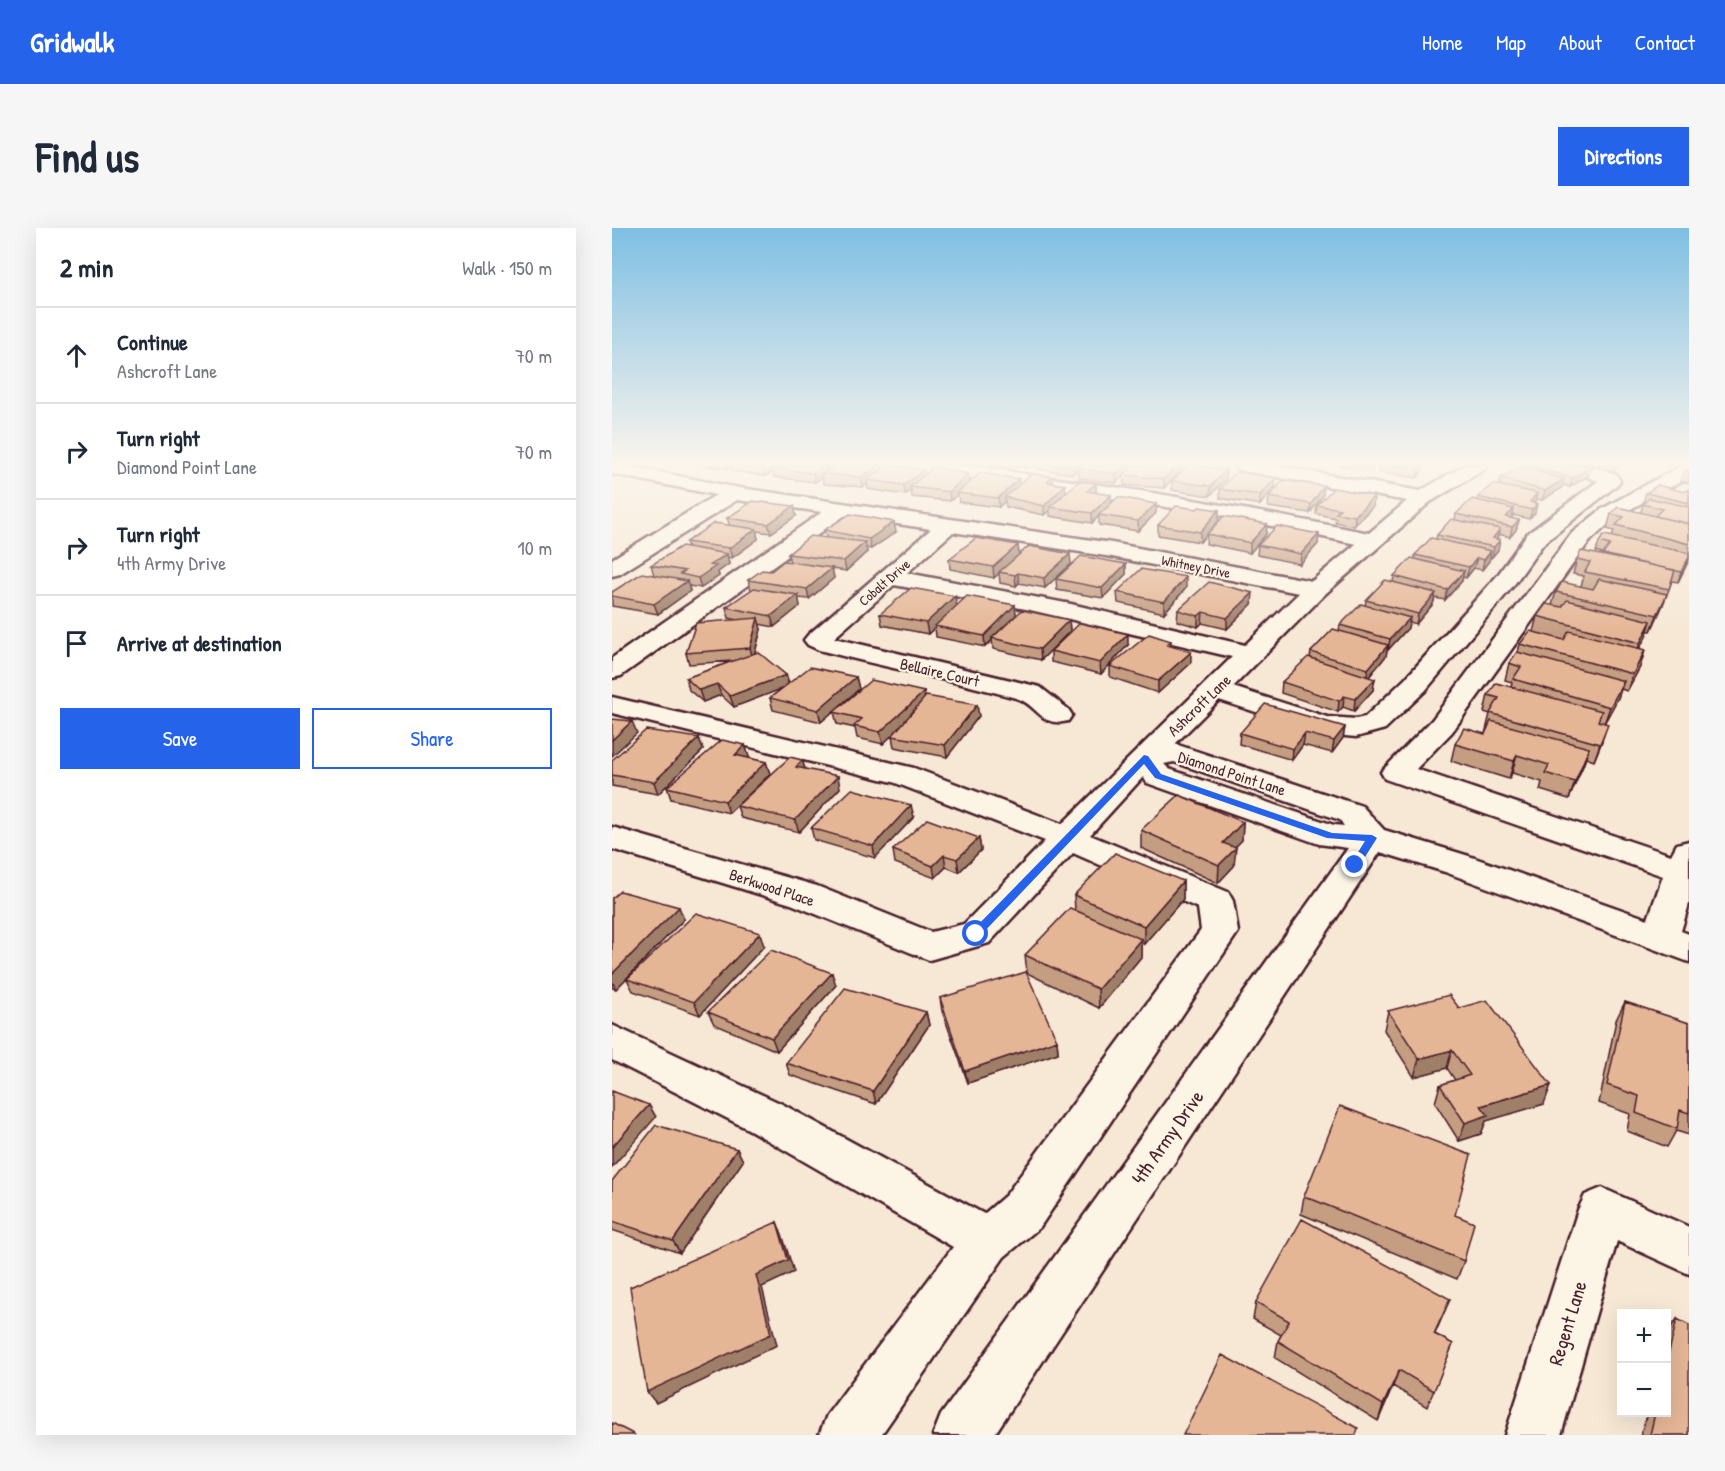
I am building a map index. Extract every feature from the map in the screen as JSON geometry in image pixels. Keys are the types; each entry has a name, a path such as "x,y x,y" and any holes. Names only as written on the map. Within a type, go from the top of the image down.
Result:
{"street":[{"path":"615,565 686,521"},
{"path":"612,670 823,521"},
{"name":"Whitney Drive","path":"932,521 1112,550 1317,590"},
{"path":"1279,521 1374,541"},
{"name":"Ashcroft Lane","path":"929,946 976,934 1144,758 1317,590 1396,521"},
{"path":"1215,690 1324,725 1356,728 1375,723 1415,685 1505,581 1535,539 1558,521"},
{"path":"1599,521 1580,538 1443,726 1396,772 1687,865 1674,943"},
{"name":"Cobalt Drive","path":"817,640 950,524"},
{"path":"889,577 1070,610 1251,654"},
{"name":"Bellaire Court","path":"817,640 828,645 1030,693 1058,714"},
{"path":"612,705 903,775 1068,838 1215,901 1220,932 1023,1211 987,1241 847,1435"},
{"name":"Diamond Point Lane","path":"1144,758 1158,776 1331,836 1372,838 1457,864 1674,943"},
{"name":"Berkwood Place","path":"612,838 804,895 929,946"},
{"name":"4th Army Drive","path":"961,1435 1372,838"},
{"path":"612,1041 766,1117 987,1241"},
{"name":"Regent Lane","path":"1533,1435 1602,1210 1689,1251"}],"building":[{"path":"750,521 772,521 768,524"},
{"path":"838,521 894,522 869,539 824,530"},
{"path":"1161,521 1209,521 1200,532 1158,525"},
{"path":"1219,521 1253,521 1267,524 1250,543 1207,534"},
{"path":"1449,521 1462,521 1500,529 1493,538 1500,540 1494,547 1437,535"},
{"path":"1488,521 1518,521 1512,527"},
{"path":"1620,521 1678,521 1689,524 1689,544 1616,525"},
{"path":"714,523 756,529 729,548 686,542"},
{"path":"1277,526 1319,534 1301,554 1258,545"},
{"path":"1604,535 1689,553 1689,557 1681,572 1603,554 1610,545 1599,542"},
{"path":"810,536 865,542 844,561 788,554"},
{"path":"976,538 1018,545 993,567 949,559"},
{"path":"1431,538 1491,551 1484,560 1477,558 1469,567 1415,555"},
{"path":"682,546 727,554 710,565 716,566 698,578 680,574 685,571 651,565"},
{"path":"1029,546 1070,554 1044,578 999,572"},
{"path":"1581,551 1675,570 1669,589 1585,572 1590,562 1577,559"},
{"path":"1081,556 1126,564 1102,588 1056,579"},
{"path":"1411,558 1464,571 1447,590 1394,576"},
{"path":"784,561 832,568 807,589 748,580 762,570 771,571"},
{"path":"1141,569 1186,577 1164,602 1117,592"},
{"path":"642,573 687,581 654,604 612,596 612,592"},
{"path":"1599,579 1667,594 1657,615 1556,592 1562,582 1593,589"},
{"path":"1385,580 1436,593 1418,614 1366,600"},
{"path":"1209,582 1253,593 1227,618 1203,612 1198,616 1178,610"},
{"path":"754,588 798,595 771,616 726,607"},
{"path":"911,588 955,596 926,623 880,614"},
{"path":"967,596 1015,605 984,636 935,626"},
{"path":"1567,600 1651,621 1640,643 1537,616 1546,604 1562,607"},
{"path":"1361,604 1410,618 1390,639 1340,625"},
{"path":"1022,610 1069,620 1040,649 992,638"},
{"path":"758,618 750,648 686,653 696,623"},
{"path":"1080,623 1128,634 1100,663 1051,651"},
{"path":"1333,629 1388,645 1368,669 1311,652"},
{"path":"1530,631 1564,640 1569,631 1645,650 1633,674 1520,644"},
{"path":"1149,634 1171,641 1167,645 1191,652 1158,681 1110,666"},
{"path":"758,652 786,675 730,696 717,684 699,690 686,678"},
{"path":"1517,652 1624,681 1610,707 1513,679 1521,667 1509,663"},
{"path":"1308,657 1375,679 1355,699 1344,696 1339,701 1282,682"},
{"path":"810,667 856,677 818,710 770,698"},
{"path":"871,680 924,692 880,732 854,726 862,719 834,712"},
{"path":"1496,683 1602,711 1598,721 1608,724 1600,744 1490,713 1499,698 1488,695"},
{"path":"926,696 977,705 945,745 892,736"},
{"path":"1265,704 1345,727 1334,741 1305,733 1293,749 1240,733"},
{"path":"612,719 632,721 612,740"},
{"path":"1491,721 1589,748 1575,782 1545,773 1549,765 1517,755 1514,761 1455,744 1464,728 1485,734"},
{"path":"646,730 699,738 654,782 612,775 612,760"},
{"path":"722,740 745,745 735,755 766,762 725,801 667,787"},
{"path":"790,757 802,760 796,767 838,776 795,820 737,806"},
{"path":"852,789 911,805 873,846 811,828"},
{"path":"1179,795 1243,822 1223,843 1236,848 1219,865 1141,830"},
{"path":"927,819 979,838 957,859 944,855 933,866 893,850"},
{"path":"1115,853 1183,881 1144,926 1074,895"},
{"path":"620,891 679,907 612,974 612,898"},
{"path":"1070,908 1141,939 1098,989 1025,955"},
{"path":"696,913 760,933 694,1002 627,979"},
{"path":"771,950 832,973 772,1038 708,1012"},
{"path":"1026,972 1057,1040 965,1071 940,998"},
{"path":"845,988 926,1012 873,1091 786,1063"},
{"path":"1449,995 1459,1008 1487,1000 1551,1085 1481,1106 1488,1115 1465,1123 1440,1085 1470,1075 1452,1050 1419,1059 1388,1011"},
{"path":"1625,1002 1689,1023 1689,1113 1680,1110 1677,1129 1636,1113 1639,1096 1607,1085"},
{"path":"612,1091 649,1105 612,1147"},
{"path":"1340,1106 1471,1155 1455,1215 1474,1223 1464,1261 1304,1196"},
{"path":"656,1125 737,1149 673,1241 612,1221 612,1181"},
{"path":"1302,1219 1450,1299 1434,1334 1453,1344 1434,1391 1399,1370 1383,1405 1278,1341 1289,1321 1256,1302"},
{"path":"777,1222 788,1260 756,1275 771,1334 647,1392 630,1287"},
{"path":"1677,1319 1689,1325 1689,1435 1650,1435 1654,1417 1671,1417 1671,1344"},
{"path":"1222,1355 1358,1428 1356,1435 1183,1435"},
{"path":"612,1423 635,1435 612,1435"}],"route":[{"path":"976,934 1144,758 1158,776 1331,836 1372,838 1355,865"}]}
